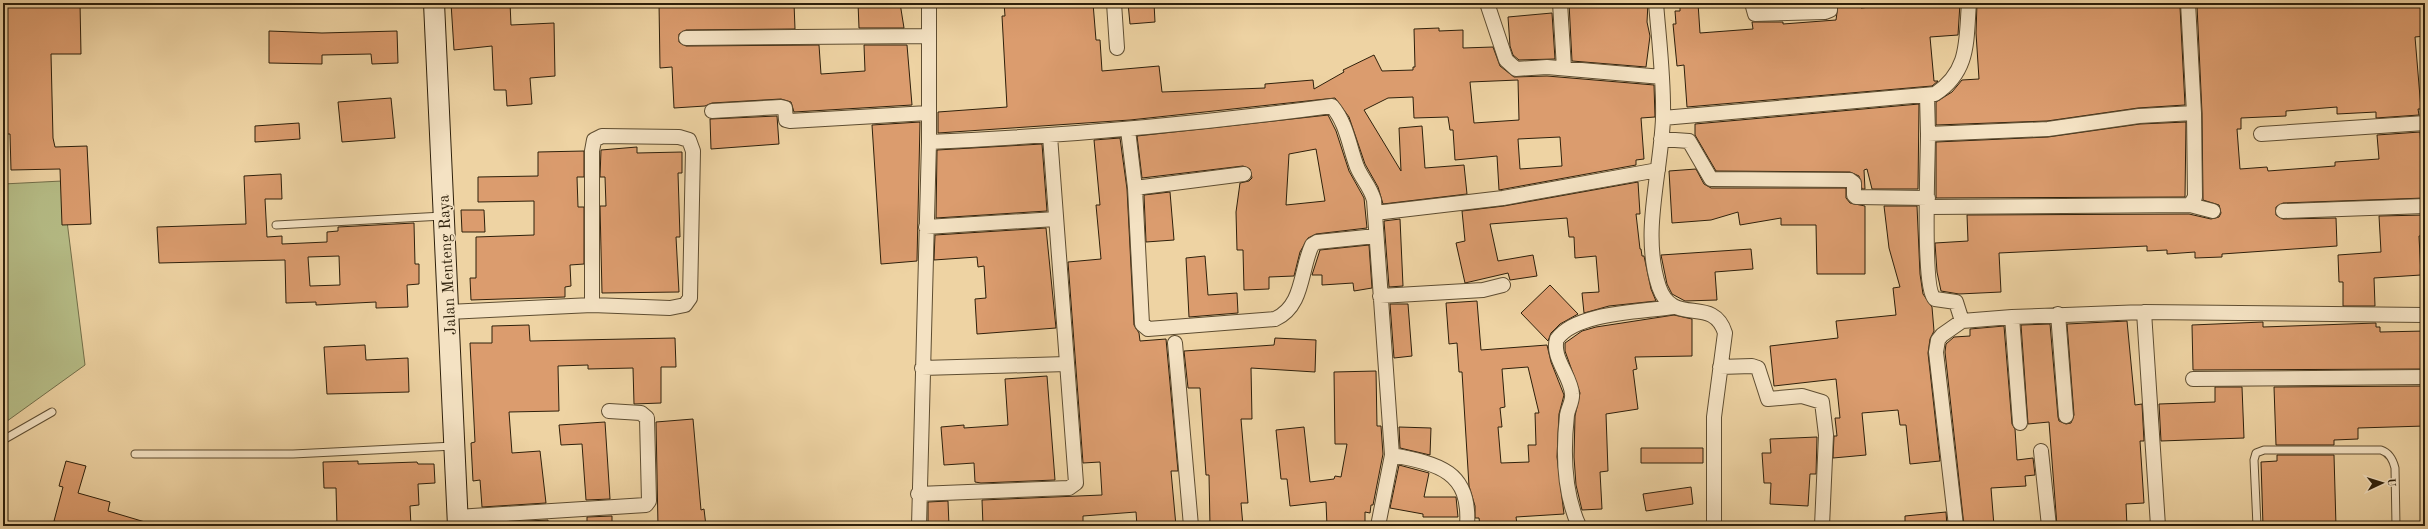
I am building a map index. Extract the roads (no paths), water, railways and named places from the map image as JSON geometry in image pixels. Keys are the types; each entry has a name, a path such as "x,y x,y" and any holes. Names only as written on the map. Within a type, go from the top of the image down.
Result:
{"street":[{"name":"Jalan Menteng Raya","path":"434,3 458,521"},
{"path":"919,526 918,494 929,142 929,3"},
{"path":"1114,3 1117,48"},
{"path":"1487,3 1508,64 1516,69 1564,68 1662,77"},
{"path":"1560,3 1564,68"},
{"path":"1656,3 1662,77 1663,118 1651,253 1660,289 1666,300 1673,307"},
{"path":"1752,3 1755,14 1825,12 1830,10 1830,3"},
{"path":"1663,118 1927,96 1943,88 1960,67 1964,59 1968,3"},
{"path":"2188,3 2194,113 2195,197 2190,206"},
{"path":"686,38 928,36"},
{"path":"1927,96 1928,203 1926,249 1932,295 1938,300 1956,302 1962,321"},
{"path":"929,142 1050,136 1128,130 1332,106 1343,122 1359,170 1369,185 1375,213 1392,455 1378,526"},
{"path":"712,111 781,107 785,108 786,120 790,121 928,113"},
{"path":"1928,134 2048,129 2139,116 2194,113"},
{"path":"2261,134 2425,123"},
{"path":"1128,130 1135,188 1142,324 1148,329 1275,319 1286,313 1292,304 1302,281 1312,245 1316,242 1376,236"},
{"path":"448,312 592,305 670,308 680,307 688,302 690,298 693,151 689,140 679,137 602,136 594,140 592,151 592,305"},
{"path":"918,494 1069,488 1075,485 1077,479 1050,136"},
{"path":"1661,139 1690,141 1711,179 1850,180 1854,183 1854,195 1856,197 1928,203 2190,206 2213,211"},
{"path":"1375,213 1503,198 1658,170"},
{"path":"1135,188 1244,174"},
{"path":"2283,211 2425,206"},
{"path":"926,227 1056,219"},
{"path":"1380,296 1483,290 1503,285"},
{"path":"1579,526 1570,501 1566,470 1567,414 1572,394 1556,350 1557,339 1566,330 1589,320 1673,307 1707,312 1720,321 1725,333 1714,417 1714,526"},
{"path":"1956,526 1936,352 1938,340 1942,334 1962,321 2058,314 2144,312 2425,315"},
{"path":"2144,312 2158,526"},
{"path":"2058,314 2066,416"},
{"path":"2012,317 2020,423"},
{"path":"1176,343 1192,526"},
{"path":"922,368 1067,364"},
{"path":"1720,367 1752,366 1758,368 1768,399 1802,396 1822,402 1826,435 1822,526"},
{"path":"2193,379 2425,377"},
{"path":"458,521 646,505 648,501 648,418 640,412 610,411"},
{"path":"2041,451 2049,526"},
{"path":"1392,455 1428,463 1444,470 1455,479 1465,493 1468,509 1467,526"}],"lane":[{"path":"276,225 443,216"},
{"path":"3,440 52,412"},
{"path":"136,454 293,454 454,446"},
{"path":"2257,526 2254,460 2256,453 2264,450 2381,450 2386,452 2393,460 2397,481 2396,526"}]}
